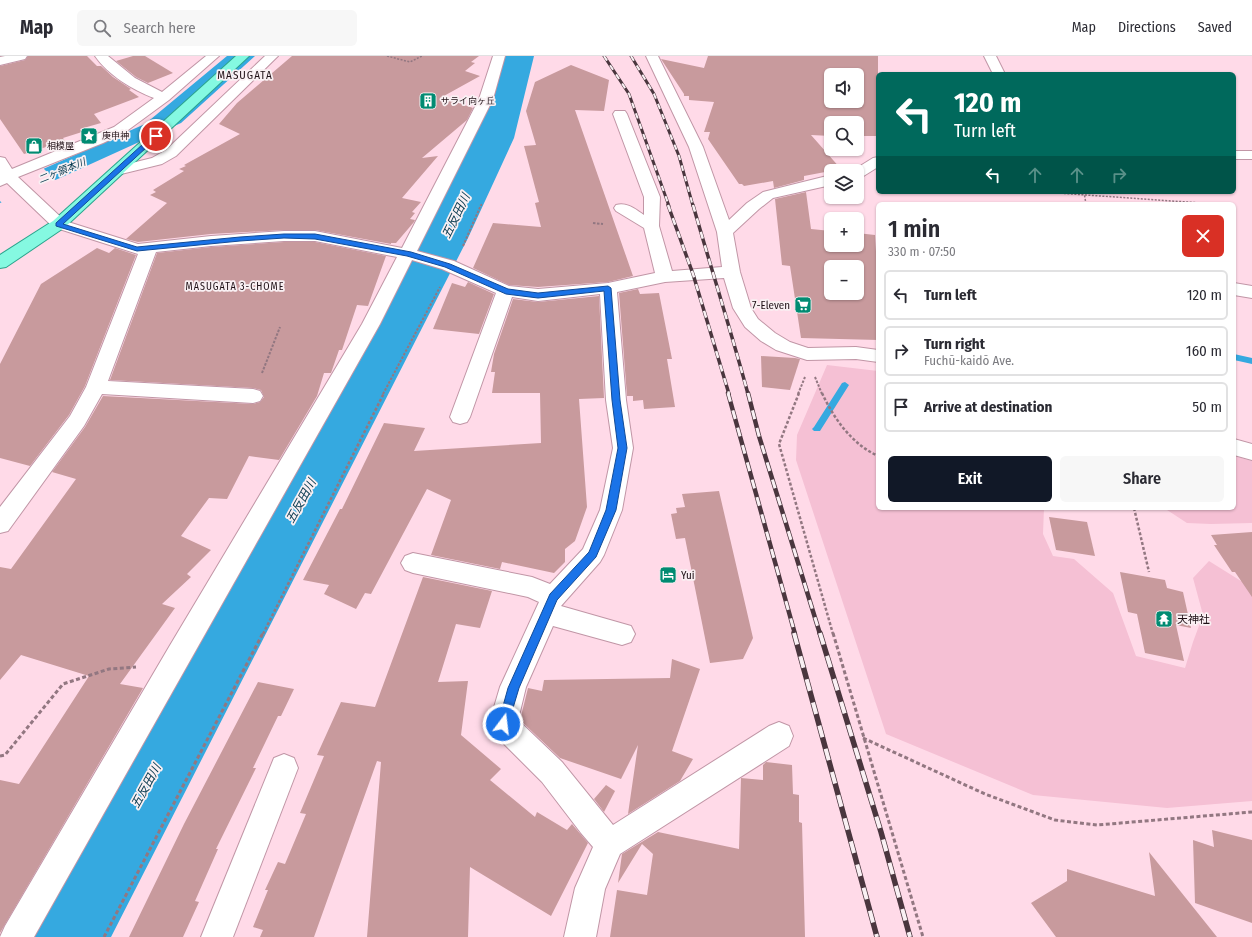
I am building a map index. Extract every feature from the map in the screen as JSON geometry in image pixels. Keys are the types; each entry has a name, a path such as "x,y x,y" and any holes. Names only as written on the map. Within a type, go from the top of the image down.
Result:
{"main road":[{"path":"0,262 58,224 243,56"}],"street":[{"path":"0,61 21,56"},
{"path":"101,56 122,74 153,94 164,97"},
{"path":"7,179 119,130 164,97 213,56"},
{"path":"117,171 157,161 171,153 272,56"},
{"path":"16,937 172,665 412,255 486,99 498,56"},
{"path":"652,56 668,86 696,147 725,232 731,272 742,308 751,323 773,340 807,354 856,352 876,356"},
{"path":"990,56 998,72"},
{"path":"620,114 652,197 651,226 665,277"},
{"path":"1236,156 1252,155"},
{"path":"0,161 7,179 58,224 137,249 240,239 284,236 315,236 412,255 450,266 506,292 538,295 608,288 665,277 731,272"},
{"path":"864,170 876,163"},
{"path":"864,175 876,177"},
{"path":"725,232 753,206 768,195 824,182"},
{"path":"622,208 651,226"},
{"path":"0,524 77,421 96,387 149,248"},
{"path":"608,288 616,400 623,448 611,510 592,554 550,605 513,688 503,724 552,772 591,824 610,844"},
{"path":"1236,289 1252,292"},
{"path":"460,417 506,292"},
{"path":"96,387 253,396"},
{"path":"1236,448 1252,452"},
{"path":"413,563 532,587 550,605 622,634"},
{"path":"580,937 590,888 610,844 779,736"},
{"path":"217,937 284,768"}],"path":[{"path":"387,56 410,62 422,56"},
{"path":"1096,194 1189,202"},
{"path":"104,937 322,518 377,405 450,266 465,241 482,203"},
{"path":"253,396 280,327"},
{"path":"807,354 824,399 839,424 858,443 876,456"},
{"path":"807,354 805,380 779,444 863,738 923,937"},
{"path":"1134,510 1149,572"},
{"path":"0,756 5,755 63,684 109,669 172,665"},
{"path":"863,738 985,794 1055,820 1096,825 1252,812"}],"shaded area":[{"path":"827,365 876,371 876,510 1044,510 1043,534 1053,556 1074,559 1113,593 1136,656 1185,668 1203,615 1193,578 1209,561 1241,581 1252,579 1252,801 1167,808 1033,795 886,734 796,460 797,435"},
{"path":"1236,457 1252,461 1252,523 1187,523 1167,510 1236,510"}],"water":[{"name":"二ヶ領本川","path":"227,56 255,56 181,123 60,178 0,203 0,188 145,124"}],"pier":[{"path":"43,168 57,182 3,204 0,201 0,186"}],"building":[{"path":"28,56 87,56 97,66 101,66 139,97 94,114 101,123 80,129 82,132 63,138 65,141 24,154 0,119 0,66 25,60"},
{"path":"133,56 145,56 173,73 148,83 136,77 116,61"},
{"path":"292,56 479,56 471,62 475,63 465,71 480,76 442,97 473,108 467,120 422,158 438,156 402,198 421,202 412,212 415,213 410,219 415,220 414,222 396,243 391,244 315,230 211,234 138,242 126,239 167,203 150,195 156,192 153,190 184,171 179,169 186,166 184,165 240,134 219,124 237,103"},
{"path":"708,56 878,56 878,72 876,72 876,136 864,136 864,116 824,116 824,136 811,135 824,150 824,156 830,156 837,164 824,164 824,172 804,176 804,180 774,188 773,181 744,186 739,184 708,139 710,132 704,132 714,102 689,100 689,96 684,96 661,59 704,68"},
{"path":"571,65 609,80 604,111 575,110 633,276 608,282 538,287 509,285 473,268 493,223 541,227 535,203 539,202 524,146 536,145 526,111 535,82"},
{"path":"806,192 811,229 824,230 824,252 864,252 864,234 875,235 876,340 801,338 790,266 782,265 775,199"},
{"path":"284,242 315,242 386,256 368,306 357,305 342,350 339,350 331,373 324,373 317,396 279,460 249,456 227,499 209,498 181,536 211,550 187,574 191,577 162,604 175,608 120,684 143,688 0,933 0,780 19,784 89,676 21,655 0,680 0,567 11,569 76,479 52,472 85,427 103,396 253,404 260,402 264,397 261,390 253,388 110,380 157,253 211,247"},
{"path":"97,248 109,253 115,248 136,255 85,386 69,415 30,466 0,458 0,364 41,284"},
{"path":"468,282 494,294 479,334 433,329 452,283 465,287"},
{"path":"638,289 640,294 659,293 672,359 667,359 675,407 644,409 643,400 633,401 633,396 627,396 619,293"},
{"path":"599,296 604,398 579,399 587,507 575,541 565,549 565,562 554,573 502,562 500,569 431,555 451,500 427,489 371,594 365,593 356,609 324,594 329,585 303,580 340,509 342,509 384,423 425,428 414,451 541,443 540,393 492,393 495,372 491,372 494,354 513,299 538,302"},
{"path":"761,356 800,359 790,390 762,387"},
{"path":"719,491 753,638 743,659 710,663 685,538 676,539 671,514 677,513 676,508 685,507 682,494"},
{"path":"1049,517 1087,522 1095,556 1056,550"},
{"path":"1252,532 1252,597 1235,572 1232,572 1214,545 1217,545 1211,535"},
{"name":"天神社","path":"1120,572 1165,580 1167,588 1183,592 1191,628 1176,625 1184,661 1145,653 1137,614 1128,612"},
{"path":"423,577 492,591 480,628 456,624 438,682 468,681 461,735 501,769 490,780 535,817 537,812 567,830 572,824 588,843 551,916 470,867 468,937 367,937 381,762 377,761 314,937 260,937 263,930 253,927 268,890 265,890 278,862 285,864 306,814 300,813 324,756 317,755 341,702 375,707"},
{"path":"672,659 700,669 672,751 693,759 680,781 628,814 638,745 621,779 560,758 520,720 528,688 542,691 544,680 670,678"},
{"path":"258,682 294,689 281,716 278,716 253,768 256,768 216,849 218,849 195,901 199,902 183,937 129,937 184,824"},
{"path":"766,762 792,765 793,794 799,795 799,822 802,823 805,937 610,937 617,890 647,895 653,854 642,844 618,883 622,854 658,832 739,849 741,778 763,780 763,765"},
{"path":"606,785 615,791 604,812 594,799"},
{"path":"1212,830 1252,840 1252,923 1195,903 1193,840 1214,847"},
{"path":"1149,852 1217,937 1056,937 1031,903 1067,881 1067,869 1155,896"}],"waterway":[{"name":"五反田川","path":"64,937 445,238 494,138 517,56"},
{"path":"1236,357 1252,361"},
{"path":"817,429 845,385"}],"railway":[{"path":"604,56 629,94 669,206"},
{"path":"631,56 654,94 679,156 693,206"},
{"path":"668,205 693,274 729,394"},
{"path":"693,205 748,394"},
{"path":"728,393 795,634"},
{"path":"748,393 759,436 820,634"},
{"path":"794,633 877,937"},
{"path":"820,633 881,832 910,937"}],"place":[{"name":"サライ向ヶ丘","path":"428,101"},
{"name":"庚申神","path":"89,136"},
{"name":"相模屋","path":"34,146"},
{"name":"7-Eleven","path":"803,305"},
{"name":"Yui","path":"668,575"},
{"name":"天神社","path":"1164,619"}],"district":[{"name":"MASUGATA","path":"245,75"},
{"name":"MASUGATA 3-CHOME","path":"235,287"}],"route":[{"path":"156,136 58,224 137,249 211,241 284,236 315,236 408,254 448,265 506,292 538,295 608,288 616,400 623,448 611,510 592,554 553,597 513,688 503,724"}]}
